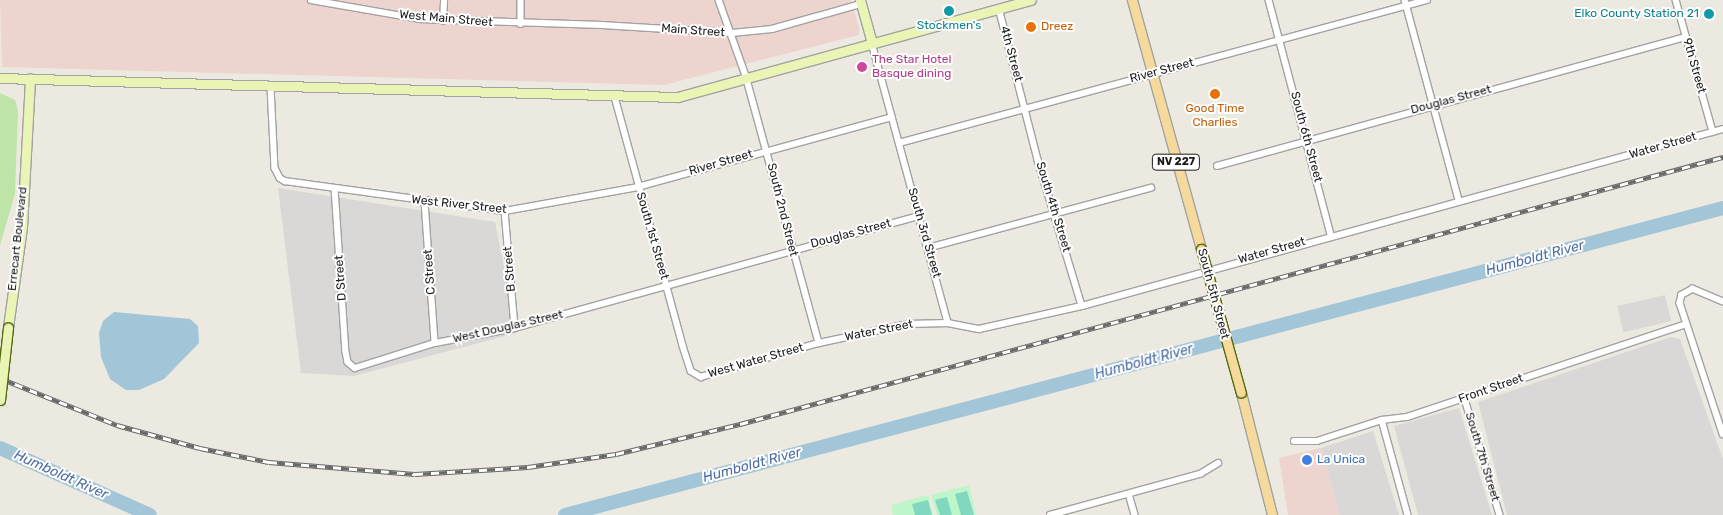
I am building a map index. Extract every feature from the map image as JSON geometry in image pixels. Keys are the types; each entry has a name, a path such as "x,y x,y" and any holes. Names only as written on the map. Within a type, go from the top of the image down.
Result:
{"main road":[{"path":"0,78 678,97 746,76 872,43 998,4 1031,0"},
{"name":"NV 227","path":"1132,0 1152,74"},
{"path":"861,2 872,43"},
{"name":"South 5th Street","path":"1152,74 1241,393 1272,515"},
{"name":"Errecart Boulevard","path":"0,400 22,226 30,78"}],"street":[{"name":"West Main Street","path":"311,0 442,21 522,24"},
{"path":"442,21 444,0"},
{"path":"521,0 522,24"},
{"name":"South 2nd Street","path":"719,0 746,76 792,250 819,343"},
{"name":"South 6th Street","path":"1269,0 1332,234"},
{"name":"River Street","path":"899,143 1279,40 1406,3 1427,0"},
{"name":"9th Street","path":"1676,0 1713,132"},
{"name":"Main Street","path":"522,24 602,25 732,33 772,28 861,2"},
{"path":"1406,3 1459,200"},
{"name":"4th Street","path":"998,4 1026,108"},
{"name":"Douglas Street","path":"1217,166 1306,139 1686,36"},
{"name":"South 3rd Street","path":"872,43 948,323"},
{"name":"West River Street","path":"271,87 273,145 280,178 294,184 506,211 638,187"},
{"name":"South 1st Street","path":"615,96 638,187 694,374"},
{"name":"South 4th Street","path":"1026,108 1054,215 1082,306"},
{"name":"River Street","path":"638,187 892,117"},
{"name":"Water Street","path":"819,343 908,324 948,323 979,329 1082,306 1332,234 1723,129"},
{"name":"D Street","path":"335,188 346,352 351,367"},
{"path":"928,248 1151,188"},
{"name":"C Street","path":"425,202 435,343"},
{"name":"B Street","path":"506,211 516,328"},
{"name":"Douglas Street","path":"667,285 919,216"},
{"name":"West Douglas Street","path":"351,367 435,343 516,328 667,285"},
{"path":"1723,302 1698,289 1686,291 1680,303 1723,434"},
{"name":"Front Street","path":"1294,441 1317,441 1382,420 1407,417 1686,324"},
{"name":"West Water Street","path":"694,374 709,375 819,343"},
{"name":"South 7th Street","path":"1465,399 1500,515"},
{"path":"1382,420 1408,515"},
{"path":"1050,515 1200,474 1218,463"},
{"path":"1130,494 1135,515"}],"shaded area":[{"path":"0,0 851,0 859,28 859,35 664,85 2,67"},
{"path":"278,188 495,222 517,333 354,376 301,373"},
{"path":"1665,295 1671,321 1623,332 1617,306"},
{"path":"1671,337 1680,339 1723,459 1723,515 1507,515 1478,402"},
{"path":"1459,408 1492,515 1418,515 1394,426"},
{"path":"1373,431 1399,515 1339,515 1321,448"},
{"path":"1321,448 1339,515 1288,515 1279,458"}],"green space":[{"path":"0,93 15,100 18,110 15,194 0,245"},
{"path":"969,485 976,515 937,515 931,495"},
{"path":"967,491 974,515 961,515 955,494"},
{"path":"928,495 933,515 893,515 891,505"},
{"path":"947,497 952,515 940,515 935,500"},
{"path":"928,500 932,515 915,515 912,504"}],"water":[{"path":"114,312 190,319 198,326 199,343 164,379 139,390 126,390 110,379 101,357 99,333 103,321"}],"waterway":[{"name":"Humboldt River","path":"565,515 1723,208"},
{"name":"Humboldt River","path":"0,448 150,515"}],"railway":[{"path":"0,378 117,425 200,448 269,462 415,474 528,467 616,454 740,424 1723,157"}],"place":[{"name":"Stockmen's","path":"949,11"},
{"name":"Elko County Station 21","path":"1709,14"},
{"name":"Dreez","path":"1031,27"},
{"name":"The Star Hotel Basque dining","path":"862,67"},
{"name":"Good Time Charlies","path":"1215,94"},
{"name":"La Unica","path":"1307,460"}]}
